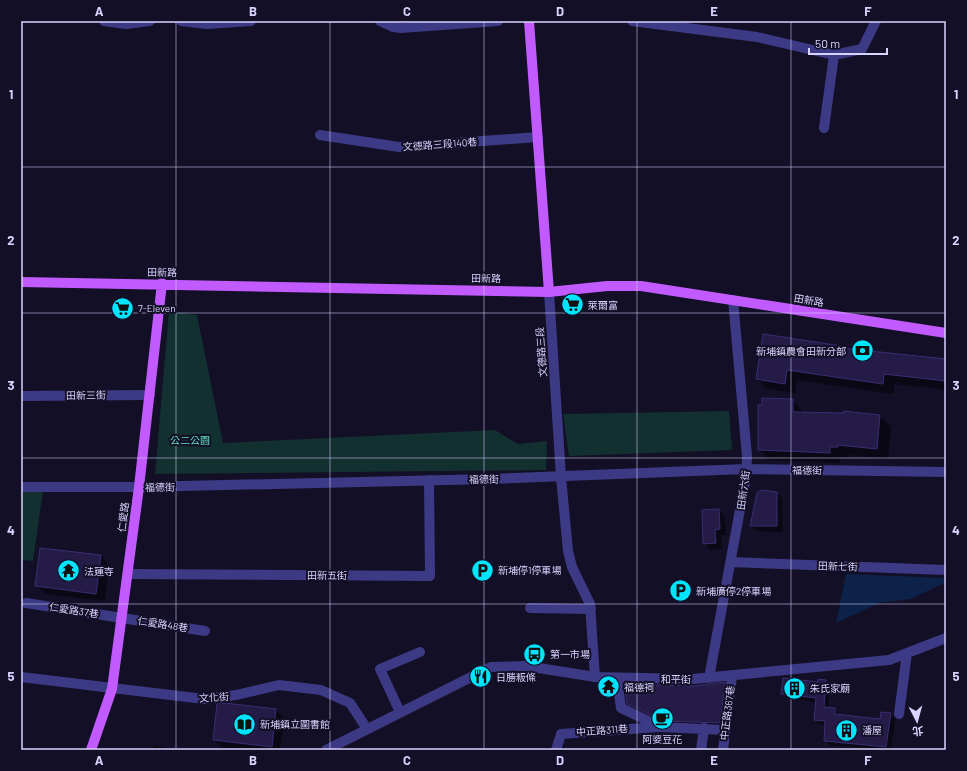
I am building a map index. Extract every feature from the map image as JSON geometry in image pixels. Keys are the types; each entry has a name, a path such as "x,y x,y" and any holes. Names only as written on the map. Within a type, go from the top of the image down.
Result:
{"main road":[{"name":"文德路三段","path":"529,21 549,292"},
{"name":"田新路","path":"21,282 162,283 549,292 607,286 641,286 945,331"},
{"name":"仁愛路","path":"91,750 112,689 139,487 162,283"}],"street":[{"path":"104,21 126,24 150,21"},
{"path":"181,21 207,24 251,21"},
{"path":"380,21 393,27 401,28 498,21"},
{"path":"632,21 758,37 834,55 862,49 876,21"},
{"path":"824,128 834,55"},
{"name":"文德路三段140巷","path":"320,135 399,147 538,137"},
{"name":"文德路三段","path":"549,292 561,477 568,552 572,567 587,594 591,609 595,677"},
{"name":"田新六街","path":"709,678 731,562 747,456 732,300"},
{"name":"田新三街","path":"21,396 150,395"},
{"name":"福德街","path":"21,487 139,487 561,477 746,469 946,472"},
{"name":"田新五街","path":"128,574 430,576 429,480"},
{"name":"田新七街","path":"731,562 946,570"},
{"name":"仁愛路37巷","path":"26,603 122,618"},
{"path":"530,608 591,609"},
{"name":"仁愛路48巷","path":"122,618 204,631"},
{"name":"和平街","path":"326,750 491,666 526,666 617,679 693,679 889,660 946,638"},
{"path":"400,712 380,669 420,652"},
{"path":"899,714 907,653"},
{"name":"中正路367巷","path":"723,750 732,676"},
{"name":"文化街","path":"21,677 204,699 236,695 279,685 321,690 350,703 367,728"},
{"path":"617,679 621,708 661,727 725,730"},
{"name":"中正路311巷","path":"556,750 562,734 661,727"},
{"path":"701,750 704,728"}],"green space":[{"name":"公二公園","path":"169,311 197,315 223,443 495,430 518,444 547,441 546,470 155,474"},
{"path":"729,411 732,450 569,456 563,414"},
{"path":"43,491 33,561 21,560 21,492"}],"water":[{"path":"846,574 946,578 946,582 911,599 879,603 836,623"}],"building":[{"path":"763,334 842,346 842,348 946,359 946,381 884,374 883,384 787,370 785,384 756,379"},
{"path":"762,398 793,399 793,412 844,413 844,411 880,415 877,449 838,445 838,447 830,447 830,453 758,450 758,405 762,405"},
{"path":"761,490 777,492 777,526 750,526 757,493"},
{"path":"719,509 720,529 715,530 716,543 703,544 702,510"},
{"name":"法蓮寺","path":"40,548 101,555 96,594 35,586"},
{"path":"783,678 818,682 818,679 826,680 824,707 835,708 835,714 880,719 881,712 891,713 886,747 824,741 825,721 814,720 816,698 781,694"},
{"path":"725,682 720,723 663,721 627,704 624,684 693,686"},
{"name":"新埔鎮立圖書館","path":"225,703 276,709 272,747 213,740 217,704"}],"place":[{"name":"萊爾富","path":"572,305"},
{"name":"7-Eleven","path":"122,308"},
{"name":"新埔鎮農會田新分部","path":"862,351"},
{"name":"新埔停1停車場","path":"482,570"},
{"name":"法蓮寺","path":"68,571"},
{"name":"新埔廣停2停車場","path":"681,591"},
{"name":"第一市場","path":"535,654"},
{"name":"日勝粄條","path":"481,677"},
{"name":"福德祠","path":"608,687"},
{"name":"朱氏家廟","path":"795,688"},
{"name":"阿婆豆花","path":"662,719"},
{"name":"新埔鎮立圖書館","path":"244,724"},
{"name":"潘屋","path":"847,730"}]}
